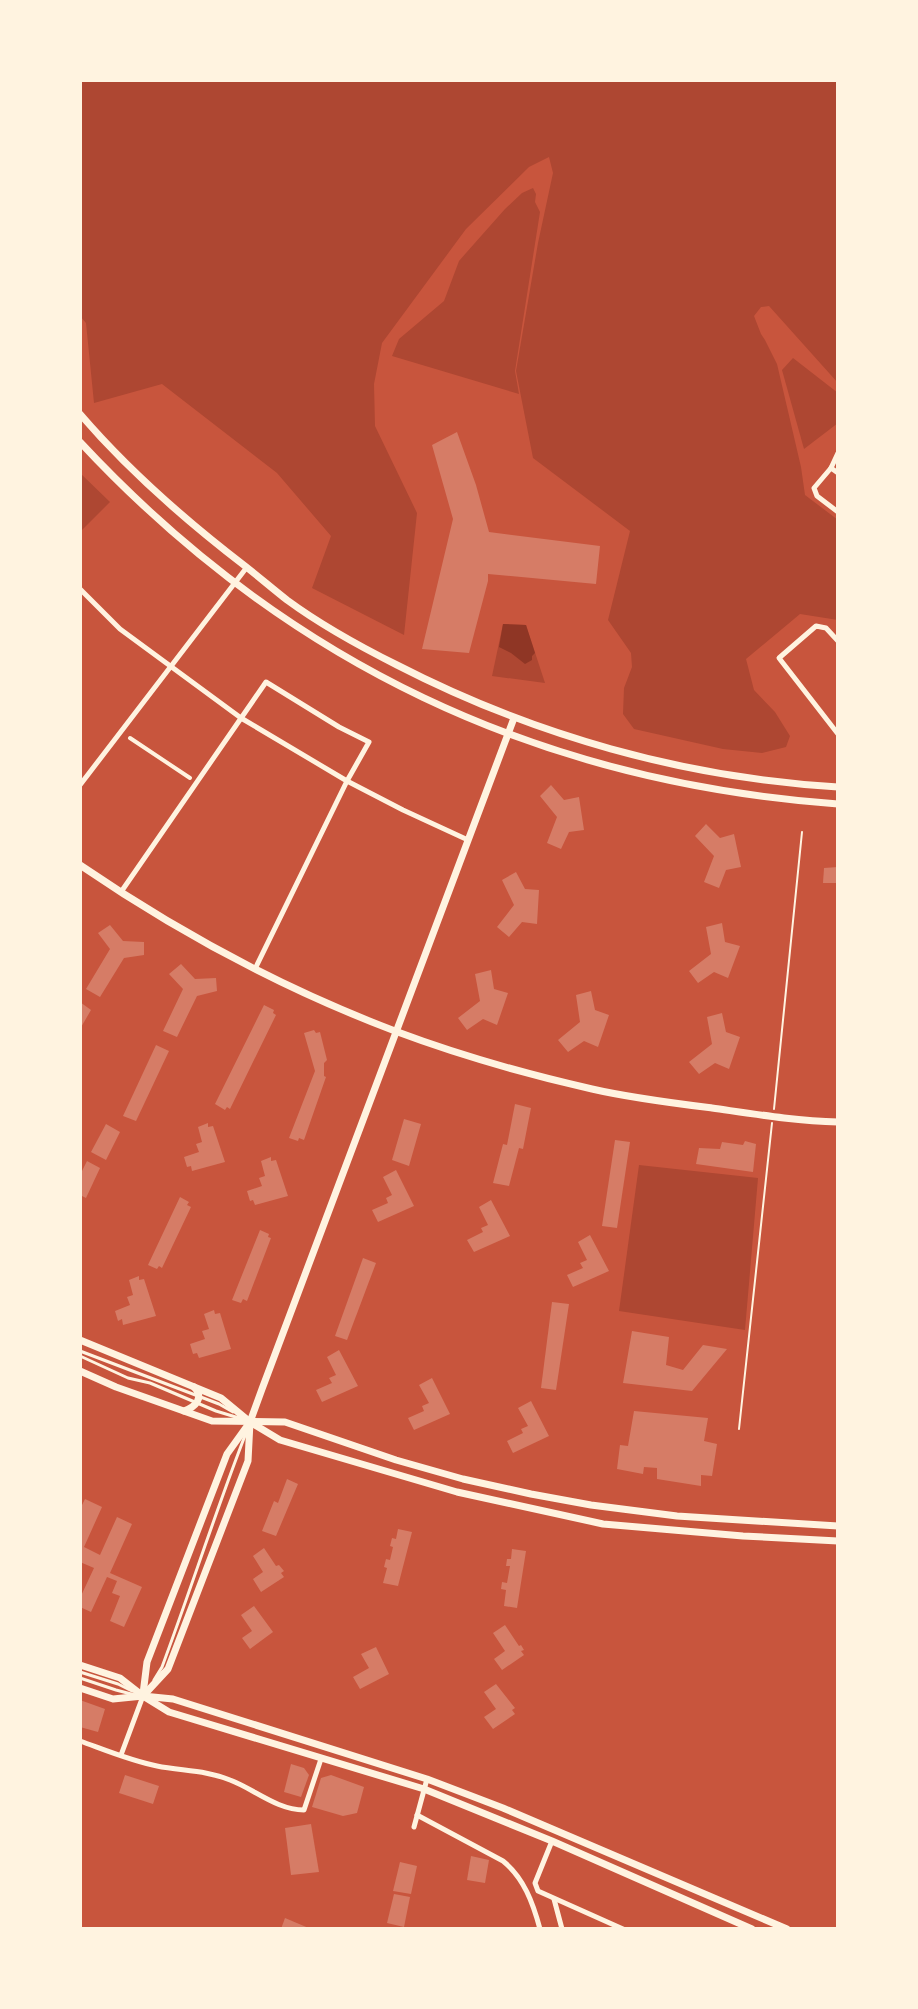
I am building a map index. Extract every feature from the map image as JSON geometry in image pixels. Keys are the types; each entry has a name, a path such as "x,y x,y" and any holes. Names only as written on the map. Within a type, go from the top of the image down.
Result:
{"street":[{"path":"80,414 136,473 187,520 288,600 383,658 514,718 569,737 690,768 838,787"},
{"path":"80,442 176,536 234,583 337,653 417,695 508,734 631,772 767,798 838,804"},
{"path":"838,453 831,468 814,488 817,496 838,512"},
{"path":"831,468 838,473"},
{"path":"80,785 247,567"},
{"path":"80,589 120,629 241,718 347,781 468,840"},
{"path":"278,614 279,604 288,600"},
{"path":"838,641 826,628 816,626 779,658 838,734"},
{"path":"121,892 266,682 369,742 255,969"},
{"path":"453,711 461,704 460,695"},
{"path":"121,1755 143,1696 147,1662 227,1454 250,1422 514,718"},
{"path":"564,753 561,743 569,737"},
{"path":"130,738 190,778"},
{"path":"80,865 185,931 255,969 396,1032 594,1090 773,1116 838,1122"},
{"path":"80,1340 221,1398 250,1422 280,1440 457,1492 603,1524 838,1541"},
{"path":"80,1371 212,1421 285,1422 354,1447 463,1479 591,1505 691,1518 838,1526"},
{"path":"184,1411 198,1400 199,1391 194,1387"},
{"path":"143,1696 168,1669 248,1461 250,1422"},
{"path":"80,1665 120,1678 169,1712 424,1789 552,1841 752,1929"},
{"path":"80,1688 113,1699 143,1696 173,1699 427,1779 503,1808 787,1929"},
{"path":"80,1741 159,1766 220,1777 296,1810 304,1810 321,1759"},
{"path":"414,1827 427,1779"},
{"path":"417,1815 503,1861 515,1871 540,1929"},
{"path":"552,1841 535,1883 538,1891 623,1929"},
{"path":"553,1899 562,1929"},
{"path":"601,1929 605,1921"}],"lane":[{"path":"80,1353 128,1378 219,1404 250,1422"},
{"path":"80,1353 198,1400"},
{"path":"80,1672 143,1696"},
{"path":"80,1678 143,1696"}],"path":[{"path":"739,1429 802,832"}],"shaded area":[{"path":"80,80 838,80 838,383 769,306 761,307 754,316 777,364 805,495 838,520 838,620 800,614 746,659 754,690 775,712 790,736 786,747 762,753 723,749 634,729 623,714 624,688 632,667 631,653 608,620 630,531 533,458 516,371 553,173 549,157 529,167 466,229 382,343 374,384 375,426 417,513 404,635 312,588 331,536 277,473 162,384 94,403 86,323 80,316"},
{"path":"533,188 540,212 515,371 519,394 392,356 399,339 444,301 459,261 505,209 522,193"},
{"path":"793,358 838,393 838,423 804,449 782,370"},
{"path":"80,473 110,502 80,532"},
{"path":"503,624 526,625 545,683 492,676"},
{"path":"503,624 526,625 535,653 532,660 525,664 499,647"},
{"path":"639,1165 758,1178 745,1330 619,1311"}],"building":[{"path":"457,432 489,532 600,546 596,584 488,574 469,653 422,649 453,519 432,445"},
{"path":"551,785 564,800 579,797 584,830 569,832 561,849 547,843 557,817 540,796"},
{"path":"706,824 720,838 734,834 741,867 726,870 719,888 704,882 714,856 695,836"},
{"path":"838,867 838,883 823,883 824,868"},
{"path":"516,872 525,889 539,890 537,924 522,922 509,937 497,927 514,905 502,880"},
{"path":"722,923 725,942 740,946 728,978 714,972 698,983 689,971 711,954 706,927"},
{"path":"110,925 123,941 144,942 144,955 124,958 100,997 86,989 110,949 98,933"},
{"path":"181,964 195,979 216,978 217,991 197,996 177,1037 163,1031 183,989 169,974"},
{"path":"491,970 494,989 508,993 497,1025 483,1019 467,1030 458,1018 480,1001 475,974"},
{"path":"591,991 595,1010 609,1015 598,1047 584,1041 568,1052 558,1040 580,1022 576,995"},
{"path":"80,1002 91,1010 80,1029"},
{"path":"264,1005 274,1010 276,1015 230,1109 227,1107 225,1110 215,1104"},
{"path":"722,1013 726,1032 740,1037 729,1069 715,1063 699,1074 689,1062 712,1044 707,1017"},
{"path":"320,1032 327,1060 324,1063 326,1077 304,1140 299,1138 298,1141 289,1138 315,1071 304,1033"},
{"path":"156,1045 169,1051 136,1121 123,1116"},
{"path":"515,1104 531,1108 523,1149 519,1148 509,1186 493,1183 503,1144 507,1145"},
{"path":"404,1119 421,1124 409,1166 392,1160"},
{"path":"208,1123 208,1127 213,1126 225,1162 192,1171 184,1157 199,1152 196,1144 202,1142 198,1127"},
{"path":"106,1124 120,1132 106,1160 91,1152"},
{"path":"615,1140 630,1142 617,1228 602,1226"},
{"path":"745,1141 756,1144 753,1172 696,1164 699,1148 720,1149 722,1142 743,1145"},
{"path":"271,1157 271,1161 276,1160 288,1196 255,1205 247,1191 262,1186 259,1178 265,1176 261,1161"},
{"path":"87,1161 100,1168 86,1198 80,1195 80,1175"},
{"path":"396,1170 414,1206 378,1222 372,1210 388,1203 386,1198 392,1195 383,1177"},
{"path":"180,1197 191,1207 162,1268 159,1266 157,1269 148,1265"},
{"path":"491,1200 510,1236 474,1252 467,1240 483,1232 481,1228 488,1225 479,1207"},
{"path":"260,1230 271,1238 247,1301 243,1299 241,1303 232,1300"},
{"path":"590,1235 609,1271 573,1287 567,1275 583,1268 580,1263 587,1260 578,1242"},
{"path":"363,1258 376,1263 347,1340 335,1336"},
{"path":"139,1276 139,1280 144,1279 156,1316 123,1325 115,1311 130,1305 127,1297 133,1295 129,1280"},
{"path":"552,1302 569,1304 556,1390 541,1388"},
{"path":"214,1310 215,1314 220,1313 231,1349 199,1358 197,1353 193,1354 190,1344 205,1339 202,1331 209,1329 204,1314"},
{"path":"632,1331 669,1337 666,1365 683,1370 703,1345 727,1349 692,1391 623,1383"},
{"path":"339,1350 358,1386 322,1402 316,1390 332,1383 329,1378 336,1375 327,1357"},
{"path":"432,1378 450,1414 414,1430 408,1418 424,1411 422,1406 429,1403 419,1385"},
{"path":"531,1401 549,1436 513,1453 507,1441 523,1433 521,1429 528,1426 518,1408"},
{"path":"634,1411 708,1418 704,1441 717,1444 712,1476 701,1475 701,1486 657,1479 657,1468 644,1467 643,1474 617,1469 620,1445 628,1446"},
{"path":"287,1479 298,1484 276,1536 262,1531"},
{"path":"85,1499 102,1507 84,1547 100,1555 117,1517 132,1524 110,1573 142,1587 124,1627 110,1621 120,1596 112,1593 117,1581 107,1577 91,1612 80,1607 80,1598 94,1568 80,1562 80,1509"},
{"path":"398,1529 412,1532 398,1586 383,1583 386,1559 390,1560 392,1538 396,1539"},
{"path":"264,1548 276,1566 279,1565 284,1571 281,1573 284,1577 261,1592 253,1579 263,1572 253,1556"},
{"path":"512,1549 526,1551 517,1608 504,1606 506,1590 501,1589 502,1582 507,1583 510,1566 506,1566 507,1559 511,1559"},
{"path":"254,1606 273,1632 250,1649 242,1638 252,1631 241,1615"},
{"path":"505,1625 521,1645 524,1655 502,1670 494,1659 505,1651 493,1633"},
{"path":"376,1647 389,1674 360,1689 353,1677 369,1668 361,1654"},
{"path":"496,1684 515,1708 512,1710 515,1714 493,1729 484,1717 496,1709 484,1692"},
{"path":"80,1700 105,1709 98,1732 80,1727"},
{"path":"291,1764 304,1768 309,1775 301,1797 284,1792"},
{"path":"125,1775 159,1786 153,1804 119,1793"},
{"path":"331,1775 364,1787 357,1813 343,1816 312,1807 321,1778"},
{"path":"311,1824 319,1872 291,1875 285,1828"},
{"path":"471,1856 489,1860 485,1883 467,1880"},
{"path":"400,1862 417,1866 411,1894 393,1891"},
{"path":"394,1894 410,1897 404,1927 387,1923"},
{"path":"285,1918 311,1929 281,1929"}]}
